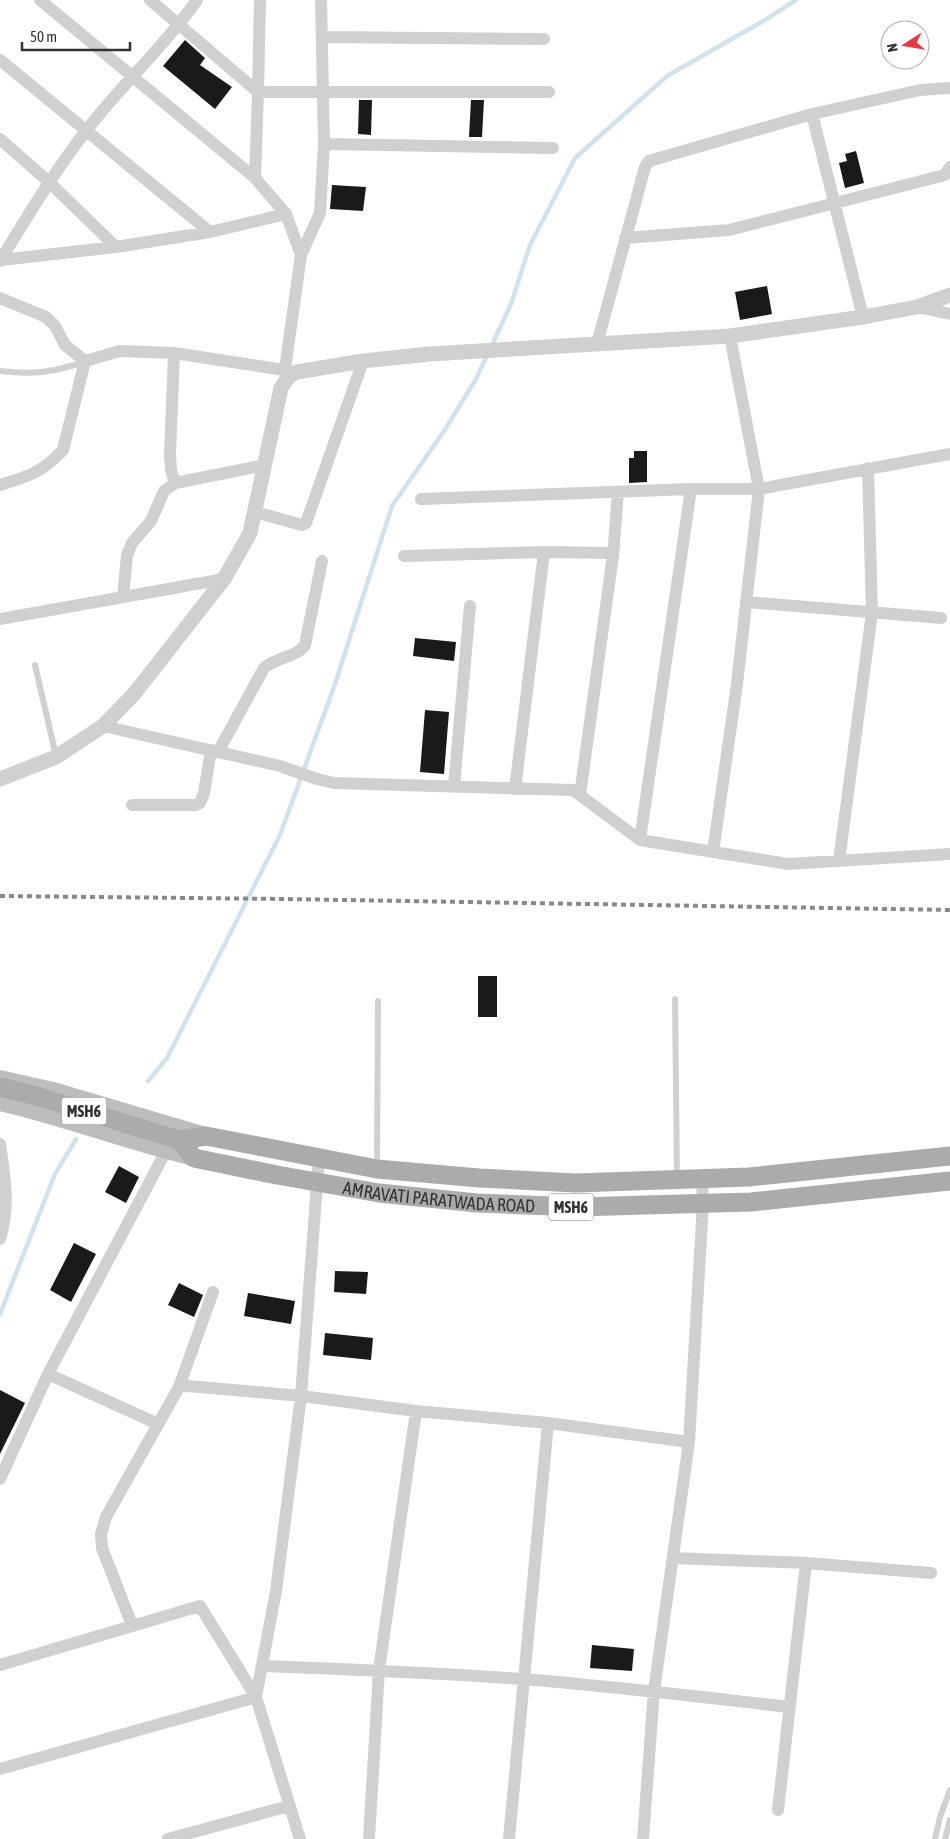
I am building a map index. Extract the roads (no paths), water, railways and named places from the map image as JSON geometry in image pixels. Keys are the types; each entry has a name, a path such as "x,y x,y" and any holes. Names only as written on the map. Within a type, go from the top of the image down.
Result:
{"main road":[{"name":"MSH6","path":"0,1078 53,1090 206,1136 377,1169 479,1178 576,1182 749,1177 950,1156"},
{"name":"MSH6","path":"0,1087 33,1095 171,1143"},
{"name":"MSH6","path":"0,1103 171,1143 206,1136"},
{"name":"AMRAVATI PARATWADA ROAD","path":"171,1143 194,1158 379,1193 477,1203 576,1207 751,1202 950,1181"}],"street":[{"path":"40,0 255,178 286,214 301,255"},
{"path":"150,0 258,92 549,92"},
{"path":"0,260 49,182 87,130 180,24 197,0"},
{"path":"255,178 260,0"},
{"path":"0,779 56,757 103,726 134,694 224,579 250,533 281,388 291,370 301,255 320,213 324,144 321,0"},
{"path":"322,37 544,39"},
{"path":"0,60 210,232"},
{"path":"597,344 644,167 649,161 812,114 920,90 950,88"},
{"path":"812,114 863,316"},
{"path":"0,139 49,182 116,248"},
{"path":"324,144 553,148"},
{"path":"625,238 729,230 945,175 950,167"},
{"path":"0,260 116,248 210,232 286,214"},
{"path":"85,361 120,351 174,353 291,370 429,354 730,336 917,307 950,295"},
{"path":"0,298 46,317 54,326 65,345 85,361"},
{"path":"917,307 950,314"},
{"path":"713,852 737,684 759,490 730,336"},
{"path":"174,353 170,454 171,470 175,483"},
{"path":"0,485 32,475 53,461 63,450 85,361"},
{"path":"255,512 302,525 306,524 363,361"},
{"path":"421,499 691,489 759,490 950,454"},
{"path":"123,597 127,555 132,543 151,521 164,491 175,483 265,465"},
{"path":"839,861 872,613 868,468"},
{"path":"640,840 691,489"},
{"path":"580,795 613,557 618,492"},
{"path":"404,556 544,552 610,553 613,557"},
{"path":"515,789 544,552"},
{"path":"132,805 196,805 200,803 214,751 264,668 271,662 296,654 305,645 322,561"},
{"path":"0,619 224,579"},
{"path":"746,602 941,618"},
{"path":"454,786 470,606"},
{"path":"103,726 280,766 334,783 573,790 640,840 788,864 950,854"},
{"path":"0,1479 48,1374 171,1143"},
{"path":"0,1144 7,1189 6,1213 0,1239"},
{"path":"256,1697 276,1591 301,1396 319,1158"},
{"path":"643,1839 654,1691 689,1442 703,1203 702,1178"},
{"path":"132,1626 102,1548 101,1534 106,1517 179,1388 213,1292"},
{"path":"48,1374 158,1424"},
{"path":"179,1388 188,1386 301,1396 689,1442"},
{"path":"370,1839 379,1670 416,1411"},
{"path":"509,1839 548,1424"},
{"path":"674,1558 806,1563 931,1573"},
{"path":"778,1810 806,1563"},
{"path":"0,1665 200,1606 256,1697 300,1839"},
{"path":"262,1666 379,1670 524,1679 654,1691 790,1707"},
{"path":"0,1769 256,1697"},
{"path":"168,1839 289,1806"}],"lane":[{"path":"0,371 37,373 85,361"},
{"path":"35,665 56,757"},
{"path":"675,999 677,1179"},
{"path":"377,1169 378,1001"},
{"path":"935,1839 940,1817 948,1800 950,1790"},
{"path":"945,1839 950,1820"}],"waterway":[{"path":"148,1081 167,1058 280,835 335,684 392,506 444,431 476,379 511,304 530,245 575,158 667,76 796,0"},
{"path":"0,1314 55,1174 76,1139"}],"railway":[{"path":"0,896 950,910"}]}
